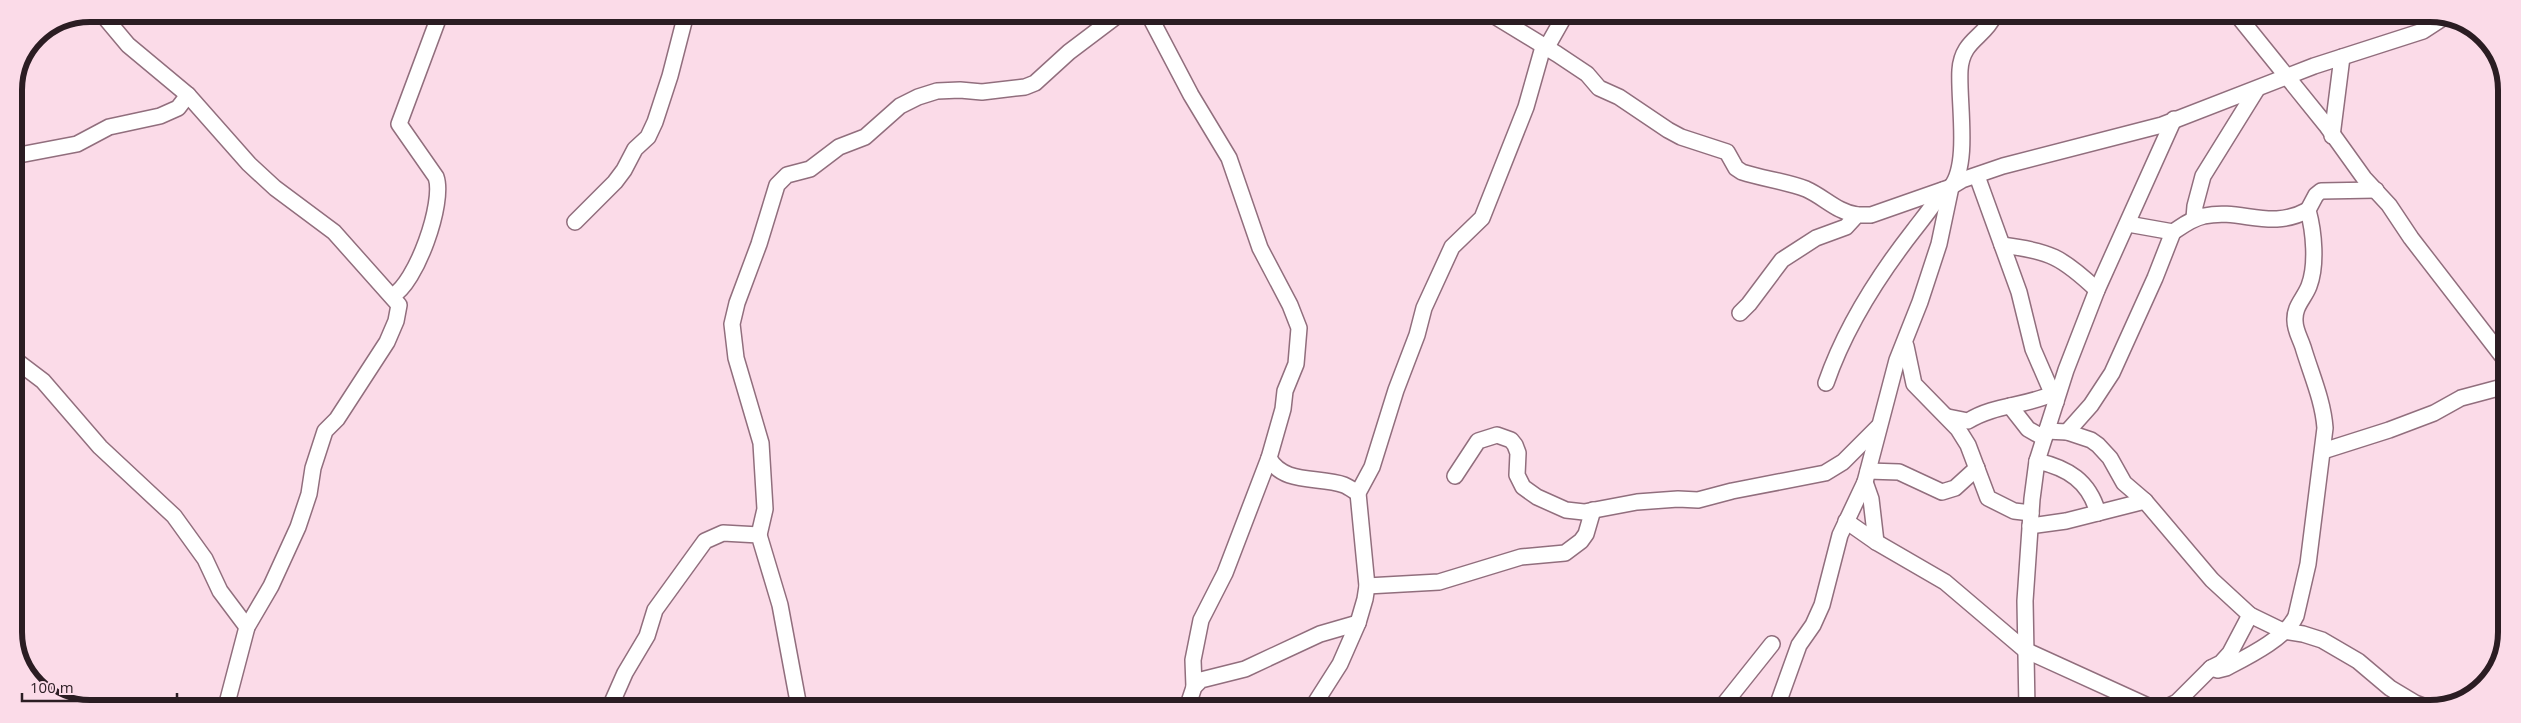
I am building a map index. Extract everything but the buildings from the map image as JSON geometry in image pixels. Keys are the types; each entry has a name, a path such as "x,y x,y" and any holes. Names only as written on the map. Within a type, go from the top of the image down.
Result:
{"street":[{"path":"109,22 128,45 188,96 249,164 275,188 334,232 399,305 399,312 393,330 348,404 325,431 313,468 309,494 298,527 271,586 248,627 228,700"},
{"path":"392,296 399,292 414,271 437,207 439,186 436,177 399,124 437,22"},
{"path":"575,222 615,182 635,149 648,137 670,76 684,22"},
{"path":"798,700 780,605 759,535 765,509 761,443 736,358 732,324 737,303 759,244 777,184 787,175 810,169 839,147 865,138 900,106 918,97 937,91 960,90 982,92 1025,87 1035,83 1069,52 1109,22"},
{"path":"1153,22 1191,95 1229,158 1260,248 1290,305 1299,328 1296,364 1285,391 1283,410 1269,458 1224,573 1201,620 1193,660 1194,687 1190,700"},
{"path":"1504,22 1587,74 1599,88 1619,97 1668,130 1693,142 1727,152 1736,168 1742,172 1805,189 1831,202 1845,213 1872,216 2003,166 2162,125 2342,57 2423,31 2436,23"},
{"path":"1317,700 1340,664 1358,623 1367,586 1358,493 1372,467 1396,390 1417,335 1424,308 1452,247 1482,218 1529,98 1543,47 1548,45 1561,22"},
{"path":"1826,383 1834,358 1870,291 1914,230 1948,188 1956,181 1962,151 1961,61 1972,39 1991,22"},
{"path":"2243,22 2326,125 2332,136 2376,190 2498,350"},
{"path":"2332,136 2342,57"},
{"path":"2194,218 2195,206 2203,176 2257,89"},
{"path":"23,154 77,144 109,127 160,116 178,108 188,96"},
{"path":"2028,700 2025,601 2037,461 2055,398 2097,290 2174,119"},
{"path":"1977,176 2019,292 2033,350 2055,398"},
{"path":"1779,700 1799,645 1813,625 1822,604 1840,535 1866,476 1897,360 1920,302 1936,252 1948,188"},
{"path":"2068,432 2092,405 2112,373 2155,278 2173,232 2194,218 2205,215 2245,216 2279,221 2308,210 2316,195 2321,191 2376,190"},
{"path":"2211,668 2218,670 2226,668 2271,642 2292,624 2305,584 2326,428 2324,408 2308,367 2295,320 2296,307 2308,288 2312,277 2313,235 2308,210"},
{"path":"1740,313 1755,297 1782,260 1816,238 1846,227 1857,215"},
{"path":"2128,224 2173,232"},
{"path":"2002,245 2034,249 2057,257 2070,265 2097,290"},
{"path":"1906,346 1914,384 1924,396 1948,417 1968,445 1988,498 2031,519 2066,522 2145,501"},
{"path":"23,366 43,381 100,447 174,516 200,552 220,591 248,627"},
{"path":"2323,450 2389,430 2434,413 2462,398 2498,388"},
{"path":"1948,417 1968,420 1985,411 2055,398"},
{"path":"2010,406 2028,429 2045,434 2068,432 2091,440 2098,445 2110,458 2124,483 2145,501 2212,580 2250,615 2283,631 2303,634 2322,640 2358,661 2390,688 2410,700"},
{"path":"1455,476 1478,441 1493,435 1502,436 1513,442 1517,449 1517,475 1523,487 1537,497 1566,510 1584,512 1666,499 1698,500 1732,491 1825,474 1843,462 1878,427"},
{"path":"1269,458 1274,468 1286,473 1304,479 1345,486 1358,493"},
{"path":"2037,461 2064,469 2075,476 2092,494 2098,513"},
{"path":"1866,476 1899,472 1942,492 1955,488 1977,468"},
{"path":"1866,476 1876,542"},
{"path":"1367,586 1439,582 1521,557 1564,553 1580,542 1586,534 1594,510"},
{"path":"1846,522 1876,542 1945,582 2025,650 2132,700"},
{"path":"613,700 625,673 647,636 655,610 705,541 722,533 759,535"},
{"path":"2180,700 2211,668 2221,663 2230,653 2250,615"},
{"path":"1194,687 1202,680 1245,669 1320,634 1358,623"},
{"path":"1727,700 1772,644"}]}
